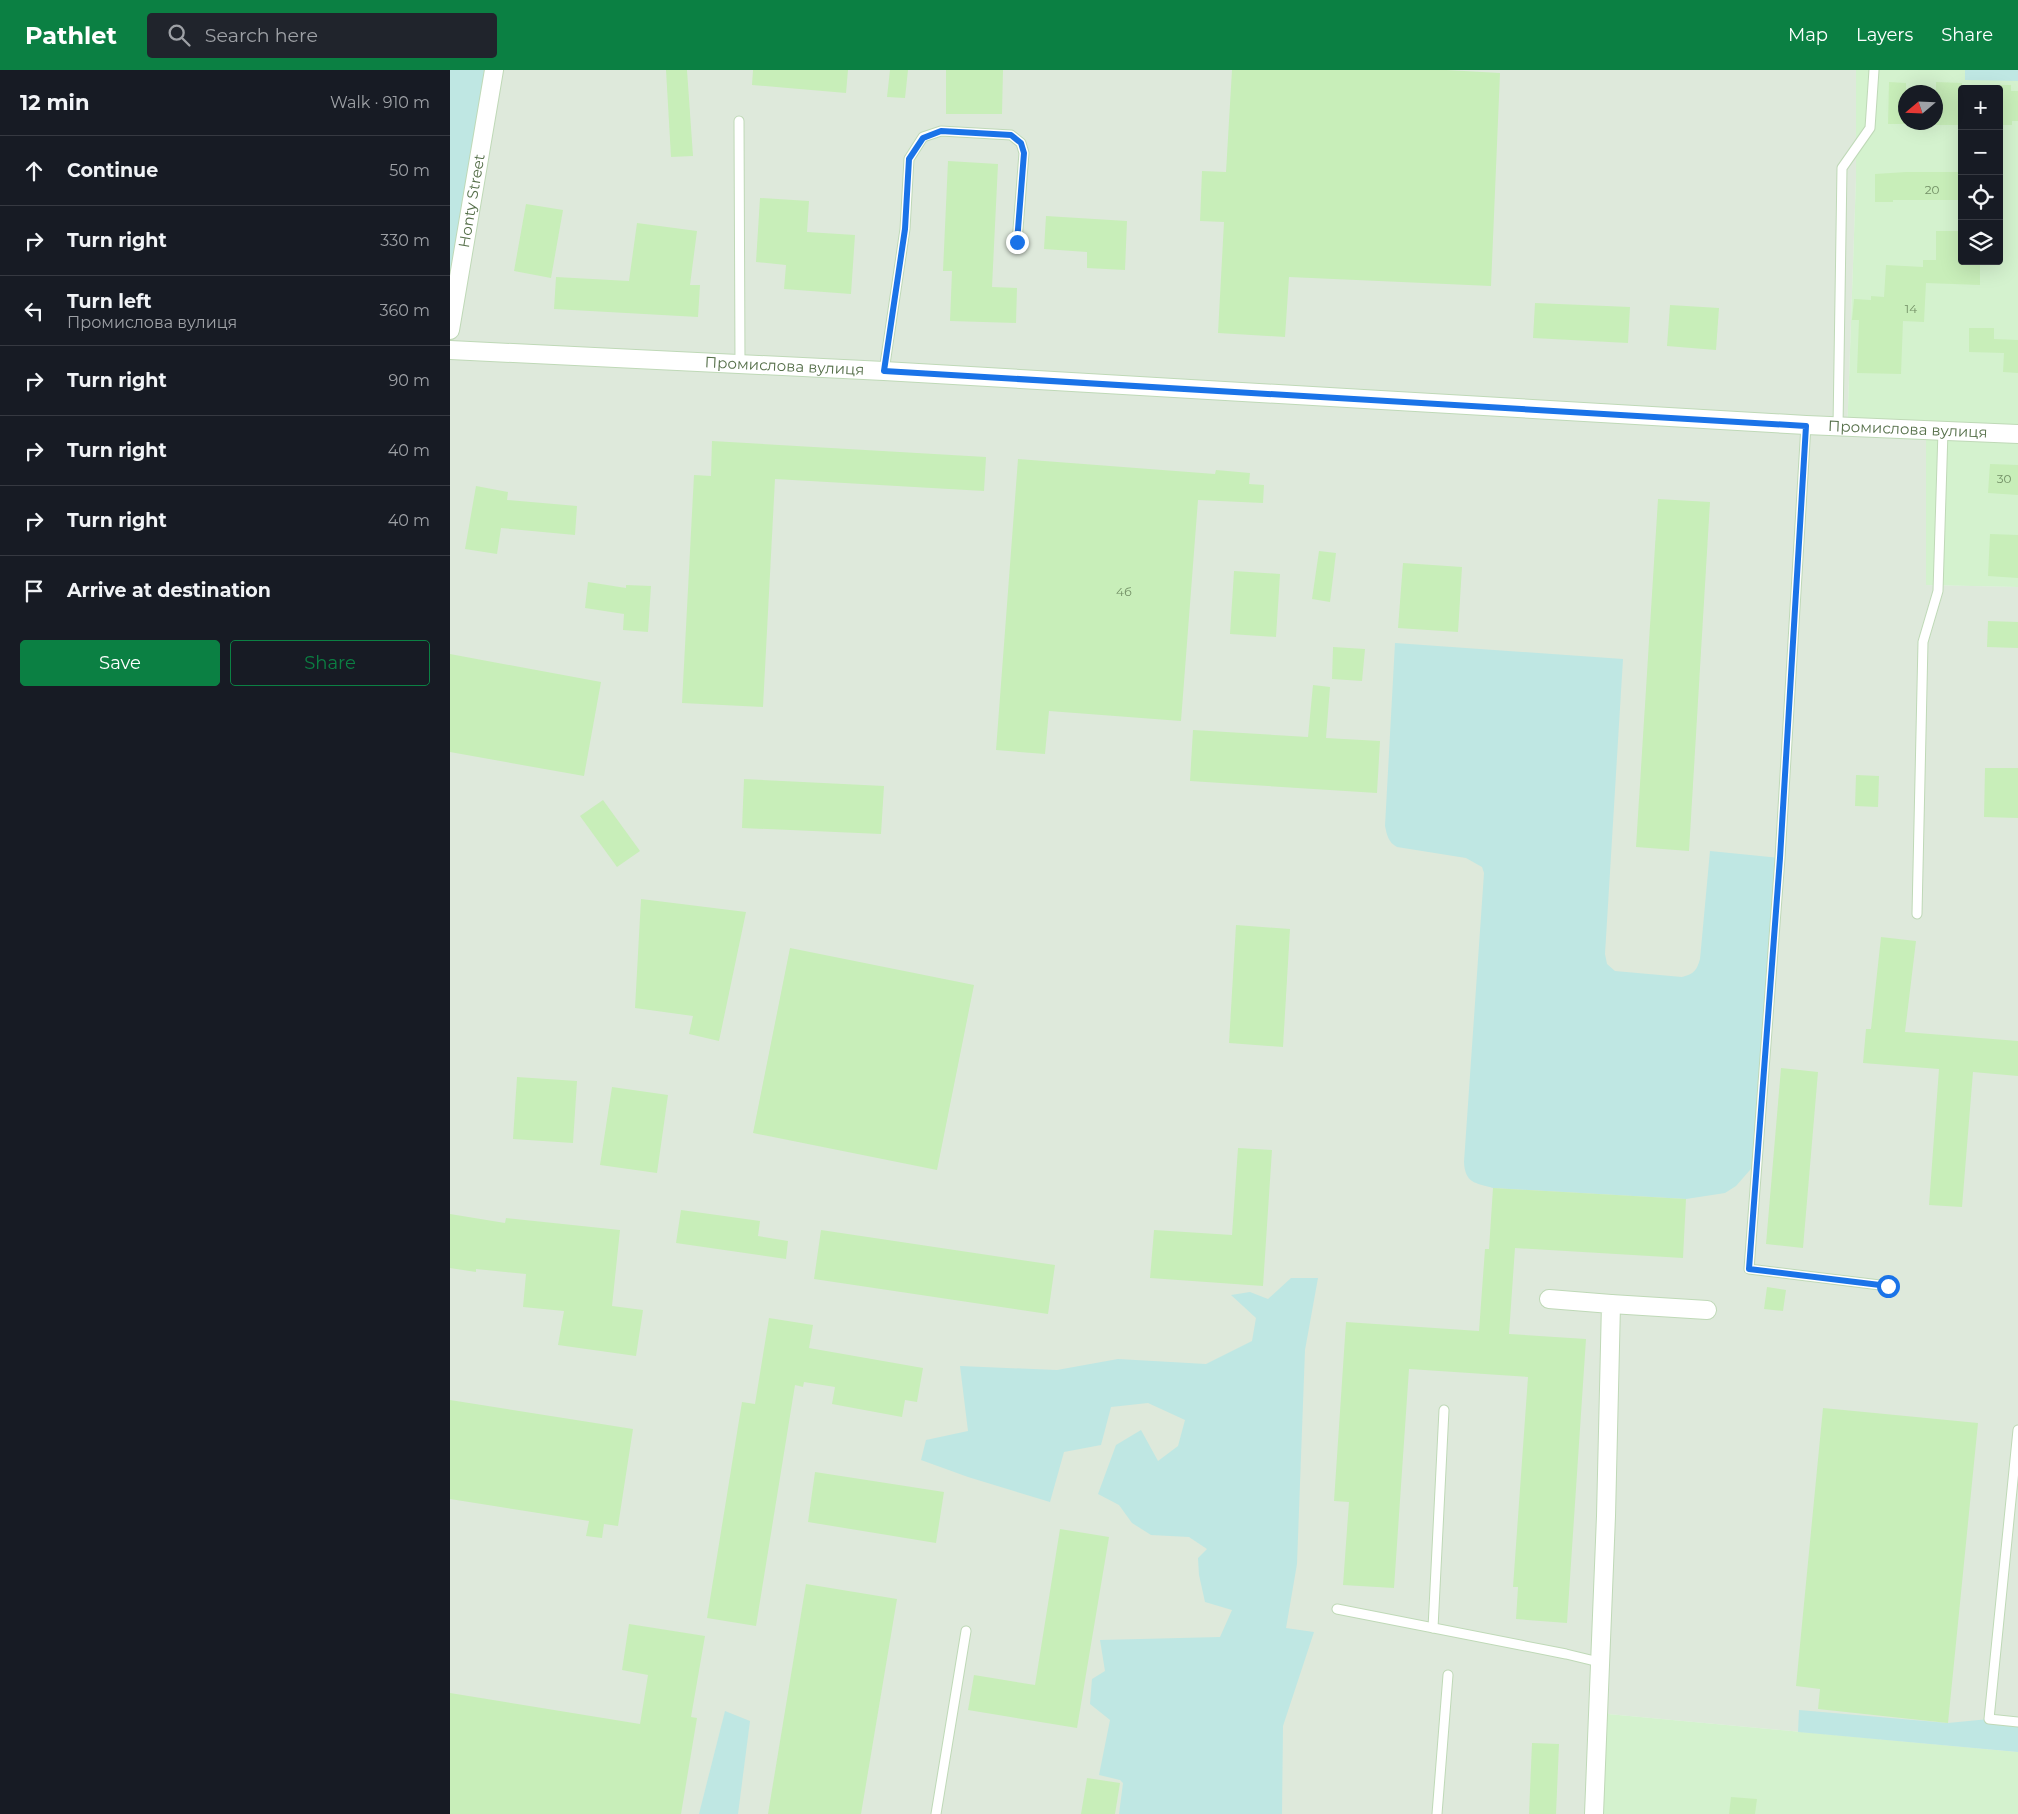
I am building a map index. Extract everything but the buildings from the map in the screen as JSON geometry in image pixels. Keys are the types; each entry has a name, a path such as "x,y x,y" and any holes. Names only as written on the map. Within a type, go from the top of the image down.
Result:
{"street":[{"name":"Honty Street","path":"450,330 494,70"},
{"name":"Промислова вулиця","path":"450,350 884,371 1806,426 2018,434"},
{"path":"1549,1299 1707,1310"},
{"path":"1594,1814 1606,1516 1611,1304"}],"lane":[{"path":"1838,426 1842,168 1870,128 1874,70"},
{"path":"739,121 740,364"},
{"path":"884,371 905,229 909,159 923,138 941,131 1011,135 1021,143 1024,153 1017,242"},
{"path":"1806,426 1780,858 1749,1269 1888,1286"},
{"path":"1917,914 1924,642 1938,591 1943,431"},
{"path":"1433,1628 1444,1410"},
{"path":"2018,1430 1989,1719 2018,1722"},
{"path":"1336,1609 1599,1662"},
{"path":"936,1814 966,1631"},
{"path":"1437,1814 1448,1675"}],"shaded area":[{"path":"450,70 494,70 450,330"},
{"path":"494,70 1856,70 1856,178 1847,436 1926,440 1926,585 2018,587 2018,1752 1597,1713 1593,1814 450,1814 450,330"},
{"path":"1856,70 2018,70 2018,587 1926,585 1926,440 1847,436 1856,178"},
{"path":"1965,70 2018,70 2018,81 1965,80"},
{"path":"1395,643 1623,659 1605,954 1607,964 1615,971 1682,977 1694,971 1698,966 1710,851 1780,858 1757,1162 1736,1186 1725,1193 1686,1199 1493,1188 1472,1181 1466,1174 1464,1162 1484,873 1482,867 1466,858 1397,847 1390,841 1387,835 1385,826"},
{"path":"1291,1278 1318,1278 1305,1350 1297,1564 1286,1628 1314,1632 1283,1726 1282,1814 1119,1814 1123,1783 1120,1780 1099,1775 1110,1720 1090,1704 1092,1679 1105,1671 1100,1640 1220,1637 1232,1610 1205,1602 1199,1575 1198,1558 1207,1549 1189,1537 1151,1535 1132,1523 1119,1505 1098,1494 1116,1445 1141,1430 1158,1461 1178,1446 1185,1420 1148,1403 1111,1407 1101,1445 1064,1452 1050,1502 968,1477 921,1460 926,1440 968,1431 960,1366 1057,1370 1118,1359 1206,1364 1252,1341 1256,1318 1231,1295 1250,1292 1268,1299"},
{"path":"1799,1710 1948,1723 1989,1719 2018,1722 2018,1752 1798,1732"},
{"path":"725,1711 750,1721 738,1814 699,1814"},
{"path":"1597,1713 2018,1752 2018,1814 1594,1814"}],"route":[{"path":"1017,242 1024,153 1021,143 1011,135 941,131 923,138 909,159 905,229 884,371 1806,426 1780,858 1749,1269 1888,1286"}]}
